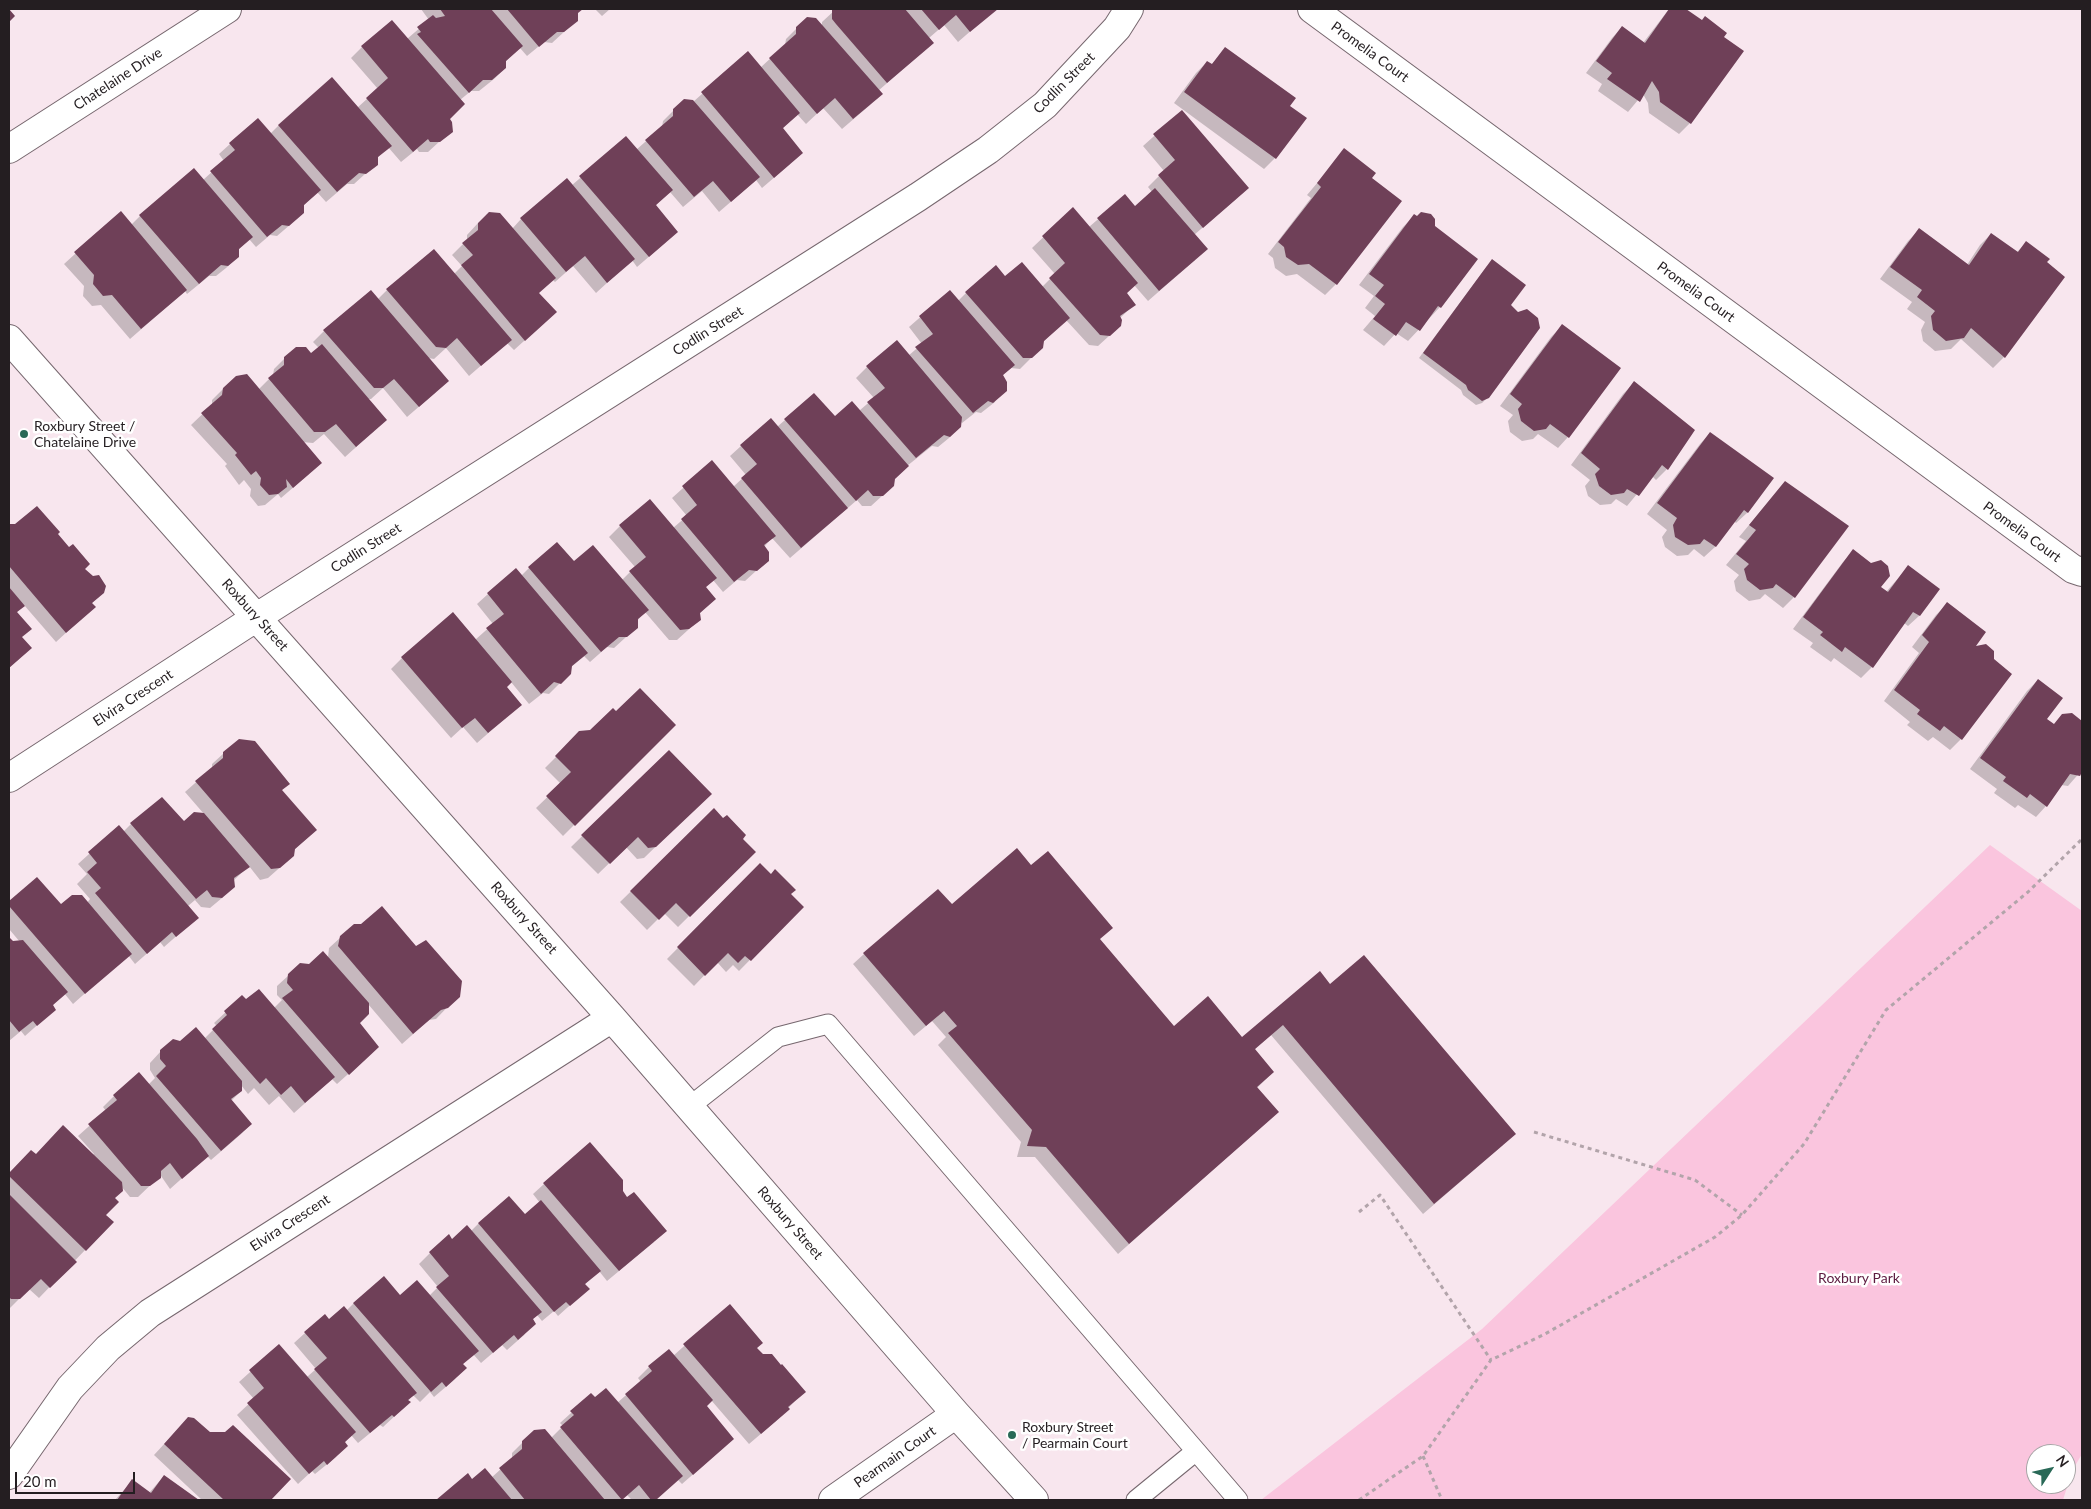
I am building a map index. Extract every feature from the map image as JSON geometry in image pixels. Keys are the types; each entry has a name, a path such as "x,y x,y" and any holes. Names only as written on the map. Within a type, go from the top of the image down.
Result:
{"street":[{"name":"Chatelaine Drive","path":"9,149 227,9"},
{"name":"Codlin Street","path":"257,617 918,197 988,150 1045,105 1117,28 1129,9"},
{"name":"Promelia Court","path":"1312,9 2073,569 2082,572"},
{"name":"Roxbury Street","path":"9,339 612,1018 956,1414 1034,1500"},
{"name":"Elvira Crescent","path":"9,778 257,617"},
{"name":"Elvira Crescent","path":"9,1475 70,1388 108,1348 150,1313 612,1018"},
{"name":"Pearmain Court","path":"833,1500 956,1414"}],"lane":[{"path":"689,1106 778,1037 828,1024 1238,1500"},
{"path":"1136,1500 1196,1451"}],"path":[{"path":"1360,1500 1423,1456 1492,1360 1545,1334 1715,1237 1742,1215 1804,1144 1886,1010 2028,892 2082,839"},
{"path":"1534,1132 1695,1180 1742,1215"},
{"path":"1359,1212 1380,1194 1492,1360"},
{"path":"1423,1456 1442,1500"}],"green space":[{"name":"Roxbury Park","path":"1990,845 2082,911 2082,1454 2076,1464 2076,1444 2026,1444 2026,1494 2065,1494 2063,1500 1261,1500 1482,1329"}],"building":[{"path":"9,9 15,16 9,22"},
{"path":"440,9 491,9 523,46 506,61 506,68 492,80 483,80 469,93 417,34 421,32 417,27 433,15 436,18 445,16"},
{"path":"507,9 583,9 578,13 578,21 564,32 557,32 539,47"},
{"path":"905,9 934,43 887,83 832,19 832,10"},
{"path":"921,9 998,9 970,32 956,15 939,30"},
{"path":"1669,9 1686,9 1702,20 1705,16 1727,33 1724,37 1744,51 1691,124 1660,102 1659,92 1652,81 1640,102 1607,79 1612,73 1596,61 1622,26 1645,43"},
{"path":"807,17 816,18 883,94 853,119 835,98 817,114 769,58 796,34 796,27"},
{"path":"392,20 465,104 450,119 453,132 440,142 430,142 428,139 413,152 366,98 388,78 361,46"},
{"path":"1225,47 1296,98 1290,106 1307,118 1276,159 1184,92 1207,61 1212,64"},
{"path":"748,51 800,113 783,128 803,153 774,178 701,92"},
{"path":"332,77 392,146 378,157 378,165 366,174 359,173 337,192 278,125"},
{"path":"684,99 693,100 760,177 731,202 713,181 694,197 645,140 673,116 673,109"},
{"path":"1182,110 1249,188 1203,228 1158,175 1175,160 1153,134"},
{"path":"258,118 321,190 304,205 304,213 289,226 282,225 267,237 210,171 235,150 229,143"},
{"path":"626,136 673,190 656,205 678,232 649,257 579,176"},
{"path":"1344,148 1376,173 1372,178 1402,201 1337,285 1309,264 1298,265 1286,257 1284,247 1278,242 1321,187 1317,183"},
{"path":"194,168 253,237 239,249 239,257 228,266 221,265 199,284 139,215"},
{"path":"567,178 635,259 607,283 585,256 566,272 520,218"},
{"path":"1155,188 1208,249 1159,291 1097,218 1125,194 1135,206"},
{"path":"1073,207 1138,283 1127,293 1136,305 1120,316 1122,320 1121,326 1110,336 1100,335 1049,278 1065,263 1042,236"},
{"path":"121,211 187,290 141,329 112,295 103,296 93,284 94,275 74,252"},
{"path":"489,212 500,213 556,278 539,293 557,312 525,341 461,265 473,255 462,243 478,230 478,223"},
{"path":"1421,212 1431,214 1435,219 1435,226 1478,259 1441,308 1438,306 1420,331 1406,322 1396,336 1373,319 1385,304 1375,296 1384,285 1369,274 1414,214 1417,216"},
{"path":"1919,228 1969,265 1991,233 2018,252 2026,241 2050,259 2047,262 2065,277 2005,358 1971,328 1964,338 1946,341 1933,330 1931,316 1935,311 1917,297 1922,290 1890,267"},
{"path":"434,249 512,340 481,366 457,338 446,348 436,347 386,289"},
{"path":"1492,259 1526,285 1511,305 1518,312 1527,309 1538,318 1540,328 1489,398 1482,401 1468,390 1466,385 1423,353"},
{"path":"1022,262 1070,318 1044,341 1043,348 1032,358 1023,358 965,292 996,265 1005,276"},
{"path":"371,290 449,381 419,407 394,379 383,388 374,388 323,330"},
{"path":"950,290 1015,365 1003,375 1007,382 1007,391 993,403 988,401 973,413 915,347 933,334 919,316"},
{"path":"1562,324 1621,368 1569,438 1550,424 1546,429 1534,431 1521,421 1518,409 1522,404 1510,394"},
{"path":"897,340 962,417 961,427 950,437 944,435 916,458 867,402 885,388 866,366"},
{"path":"322,344 387,420 356,447 336,424 325,432 314,432 268,378 284,365 284,357 296,347 306,347 311,353"},
{"path":"247,374 322,463 293,488 286,479 287,487 278,494 269,495 260,485 261,478 256,471 251,475 235,455 237,453 201,413 222,395 223,388 236,376"},
{"path":"1634,381 1695,430 1668,470 1662,465 1639,496 1627,489 1624,493 1611,495 1599,486 1595,474 1600,469 1581,453"},
{"path":"814,393 835,416 852,401 909,466 895,479 894,486 883,496 873,496 868,490 856,501 784,419"},
{"path":"771,418 848,508 801,548 741,478 757,464 740,445"},
{"path":"1710,432 1774,478 1748,513 1744,510 1716,547 1704,539 1700,544 1688,545 1675,537 1673,525 1677,518 1657,503"},
{"path":"712,460 776,536 764,545 769,552 769,561 757,571 749,570 734,582 681,519 697,505 682,486"},
{"path":"1785,481 1849,526 1795,598 1776,584 1773,588 1760,590 1747,580 1744,569 1749,564 1736,554 1756,530 1749,525"},
{"path":"650,499 717,578 706,587 716,599 700,613 701,620 689,629 680,630 629,571 646,557 619,525"},
{"path":"37,506 60,532 58,534 69,547 73,544 90,564 85,569 93,576 99,575 106,586 104,593 92,603 96,607 66,633 9,566 9,524 15,524"},
{"path":"557,542 574,561 593,545 649,610 638,619 638,628 627,637 619,637 601,652 528,567"},
{"path":"1853,549 1871,563 1881,560 1888,566 1890,576 1881,587 1888,592 1908,565 1940,589 1920,616 1913,612 1873,668 1845,647 1842,652 1820,635 1823,632 1803,617"},
{"path":"516,568 588,653 572,666 571,674 561,684 554,682 541,694 486,628 504,614 487,593"},
{"path":"9,587 25,606 17,612 32,629 22,637 32,648 9,668"},
{"path":"1947,602 1986,632 1976,646 1986,644 1994,651 1994,659 2012,674 1962,740 1944,726 1940,731 1917,714 1920,710 1894,690 1929,642 1922,635"},
{"path":"453,612 512,682 507,687 522,705 488,733 475,718 462,728 401,657"},
{"path":"2038,679 2063,698 2047,719 2054,724 2062,714 2072,713 2082,721 2082,772 2080,776 2070,774 2047,807 2030,794 2027,798 2003,781 2006,777 1980,758"},
{"path":"640,688 676,725 575,826 546,796 571,772 555,756 579,731 590,730 613,708 616,711"},
{"path":"239,739 255,741 290,784 282,790 317,830 295,849 294,856 280,868 271,869 195,781 223,758 223,752"},
{"path":"669,750 712,794 656,847 648,848 638,837 610,864 581,835"},
{"path":"162,797 184,821 194,812 204,813 250,867 234,878 235,887 222,898 212,897 207,890 196,899 130,823"},
{"path":"714,808 723,818 727,815 746,835 743,839 756,852 690,917 676,903 659,920 630,891"},
{"path":"119,825 199,918 176,937 172,932 147,954 95,893 101,888 87,872 97,863 88,852"},
{"path":"1017,848 1031,865 1048,851 1113,928 1100,939 1174,1026 1208,996 1242,1037 1320,971 1330,984 1364,955 1516,1134 1434,1204 1283,1025 1255,1049 1274,1072 1257,1087 1279,1112 1129,1244 1046,1147 1027,1146 1032,1130 948,1033 957,1026 944,1011 926,1026 863,953 938,889 952,904"},
{"path":"760,863 771,874 775,869 796,890 791,894 804,907 751,961 745,956 738,963 728,953 705,976 677,947"},
{"path":"37,877 61,904 72,895 82,895 132,954 85,994 9,906 9,901"},
{"path":"382,906 416,946 426,940 462,981 460,997 448,1008 441,1010 413,1034 338,946 340,936 354,924 361,924"},
{"path":"9,937 13,941 23,940 68,992 53,1005 56,1010 37,1026 33,1021 19,1032 9,1020"},
{"path":"323,951 369,1003 369,1014 360,1023 379,1047 349,1075 282,998 293,990 287,983 288,974 300,963 309,964"},
{"path":"259,989 335,1077 305,1103 291,1086 281,1095 266,1078 260,1084 212,1029 227,1015 224,1011 242,995 246,999"},
{"path":"196,1027 242,1081 242,1091 231,1099 252,1124 221,1151 156,1076 166,1066 160,1059 160,1050 173,1039 180,1041"},
{"path":"139,1072 197,1139 209,1156 182,1179 170,1163 161,1171 161,1178 150,1186 141,1186 88,1124 117,1100 113,1095"},
{"path":"63,1125 122,1182 123,1191 115,1198 119,1202 106,1215 114,1222 86,1251 9,1176 9,1173 31,1150 36,1154"},
{"path":"590,1142 623,1180 623,1191 627,1197 634,1192 667,1231 619,1271 543,1183"},
{"path":"9,1194 77,1262 50,1288 41,1279 20,1299 11,1299 9,1297"},
{"path":"509,1196 525,1214 541,1200 601,1271 585,1284 590,1289 570,1306 566,1302 554,1312 478,1223"},
{"path":"467,1225 542,1312 533,1319 536,1324 518,1340 514,1335 493,1353 436,1287 449,1276 429,1252 449,1234 452,1239"},
{"path":"384,1276 400,1295 417,1280 479,1351 463,1364 467,1368 446,1387 442,1382 431,1392 353,1303"},
{"path":"730,1304 763,1343 757,1348 763,1354 772,1354 806,1392 788,1407 789,1410 761,1434 683,1344"},
{"path":"344,1306 417,1393 408,1400 411,1402 394,1417 392,1415 370,1433 314,1369 327,1358 304,1332 325,1314 329,1319"},
{"path":"279,1344 356,1432 345,1442 348,1446 327,1465 324,1461 309,1474 247,1403 264,1388 249,1370"},
{"path":"669,1349 713,1400 707,1406 734,1439 693,1475 625,1394 652,1371 648,1366"},
{"path":"606,1388 683,1476 656,1500 651,1500 639,1485 622,1500 560,1427 574,1415 570,1411 591,1393 595,1397"},
{"path":"188,1417 194,1418 210,1432 225,1432 233,1425 291,1479 271,1500 224,1500 164,1444"},
{"path":"545,1429 605,1500 525,1500 499,1468 522,1449 522,1441 534,1430"},
{"path":"485,1468 512,1500 436,1500 468,1473 472,1479"},
{"path":"164,1475 199,1500 117,1500 132,1479 151,1493"}],"place":[{"name":"Roxbury Street / Chatelaine Drive","path":"24,434"},
{"name":"Roxbury Street / Pearmain Court","path":"1012,1435"}]}
